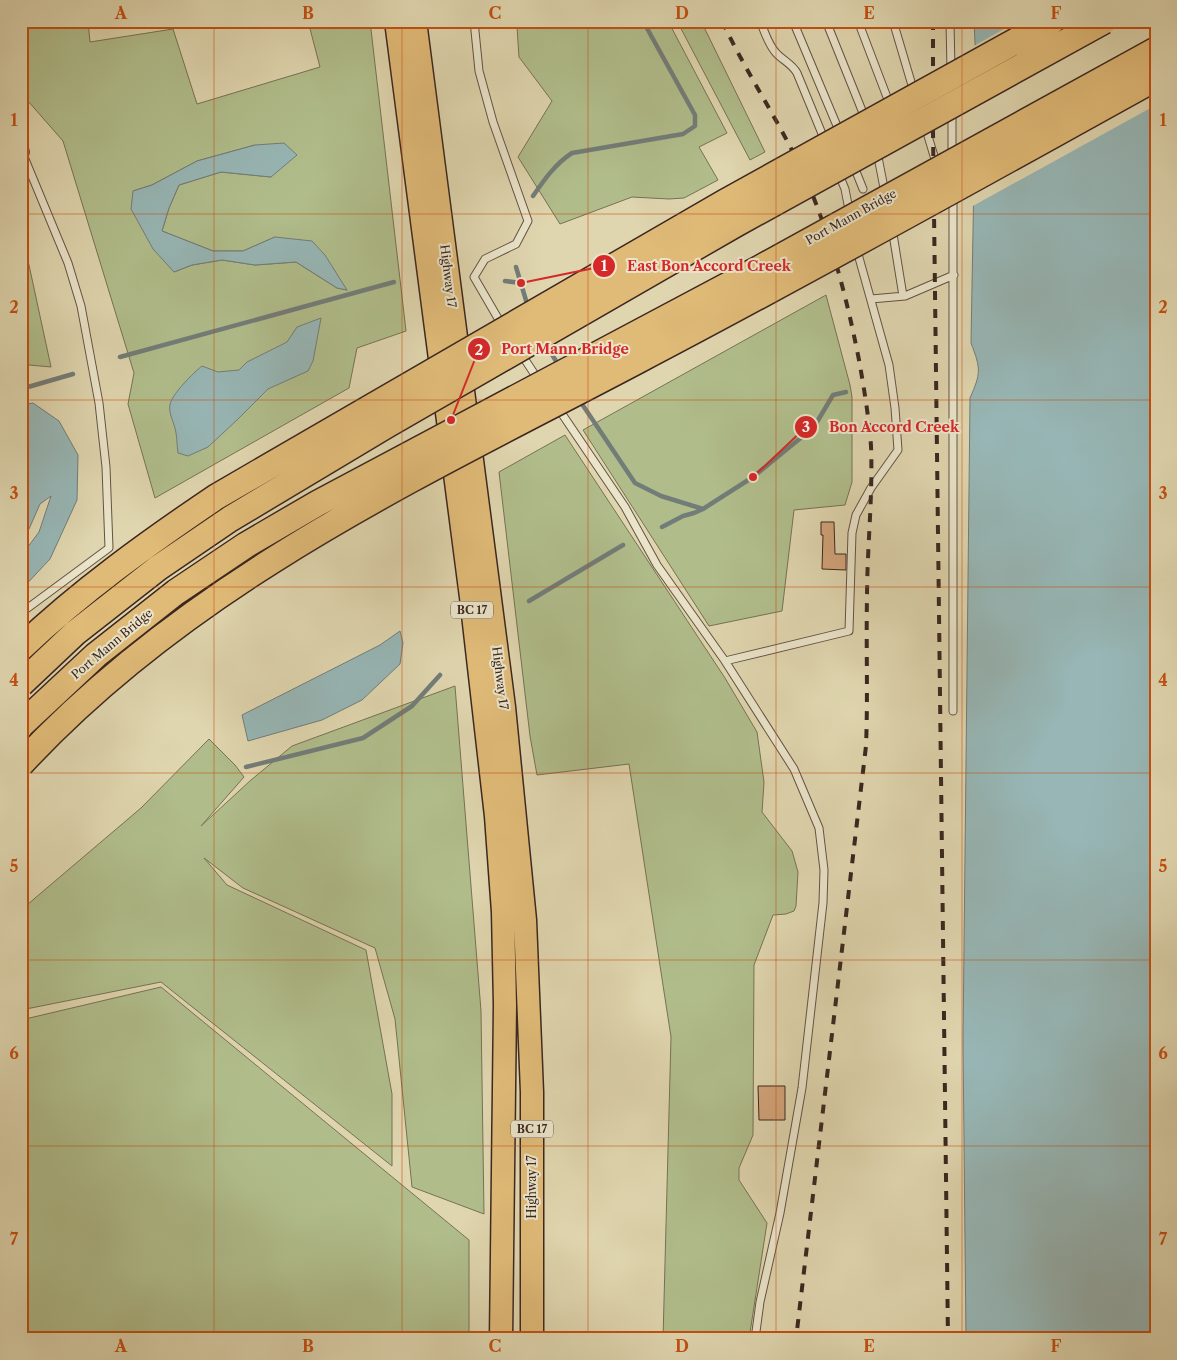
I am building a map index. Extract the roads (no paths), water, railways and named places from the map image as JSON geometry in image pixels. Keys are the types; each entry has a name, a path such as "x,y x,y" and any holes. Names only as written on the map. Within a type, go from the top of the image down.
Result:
{"highway":[{"name":"Highway 17","path":"396,21 470,587 496,816 503,912 505,995 501,1339"},
{"name":"Highway 17","path":"415,21 504,707 525,920 532,1092 532,1339"},
{"path":"21,648 58,614 142,547 216,497 725,202 1052,21"},
{"path":"21,684 75,633 158,568 230,519 370,435 736,224 1104,21"},
{"name":"Port Mann Bridge","path":"21,725 96,655 176,592 246,545 318,502 760,268 1156,50"},
{"path":"21,764 42,741 114,674 193,612 259,567 416,478 772,290 1156,78"},
{"path":"503,1202 515,1289 515,1339"}],"lane":[{"path":"474,21 479,71 493,122 528,222 516,244 484,259 474,277 508,335"},
{"path":"760,21 769,44 775,53 792,65 797,73 830,153"},
{"path":"793,21 846,147"},
{"path":"826,21 869,130"},
{"path":"858,21 894,118"},
{"path":"892,21 917,102"},
{"path":"950,21 951,88"},
{"path":"951,98 953,174"},
{"path":"920,111 939,175"},
{"path":"897,127 903,145"},
{"path":"873,140 887,204"},
{"path":"21,613 109,548 106,467 99,403 82,306 68,263 22,152"},
{"path":"849,155 863,190"},
{"path":"834,162 845,189 853,229"},
{"path":"941,184 954,232"},
{"path":"953,184 953,711"},
{"path":"889,213 902,296"},
{"path":"725,661 849,631 852,533 856,515 871,488 898,450 889,365 854,237"},
{"path":"871,299 902,296 954,275"},
{"path":"514,343 547,392"},
{"path":"553,400 625,507 657,565 725,661 794,769 819,828 824,870 823,903 802,1088 780,1213 760,1302 755,1339"}],"water":[{"path":"974,21 1156,21 1156,1339 966,1339 963,1040 970,398 978,376 977,359 971,343 976,64"},
{"path":"284,143 297,155 271,177 221,172 179,185 162,231 213,251 243,251 275,237 312,241 325,255 347,290 337,288 296,262 255,265 222,260 192,265 174,272 153,249 131,209 133,191 152,185 197,161 255,145"},
{"path":"321,318 313,361 308,371 268,389 208,447 188,456 178,453 170,405 178,390 194,373 202,366 218,372 239,370 247,362 287,342 297,327"},
{"path":"33,403 59,421 78,455 77,500 50,559 21,590 21,556 39,532 51,496 40,504 29,529 21,538 21,405"},
{"path":"400,631 403,643 400,664 362,700 322,720 248,741 242,715 380,645"}],"waterway":[{"path":"533,196 555,167 572,153 683,134 695,126 695,115 643,21"},
{"path":"516,267 528,307"},
{"path":"505,281 521,283"},
{"path":"120,357 394,282"},
{"path":"545,343 559,366"},
{"path":"21,389 73,374"},
{"path":"580,401 635,483 661,496 703,509 753,477 814,427 833,395 846,392"},
{"path":"662,527 683,516 703,509"},
{"path":"529,601 623,545"},
{"path":"246,767 363,738 412,706 440,675"}],"railway":[{"path":"722,21 793,151 821,216 840,277 855,339 871,446 867,579 866,746 796,1339"},
{"path":"933,21 948,1339"}],"place":[{"name":"East Bon Accord Creek","path":"521,283"},
{"name":"Port Mann Bridge","path":"451,420"},
{"name":"Bon Accord Creek","path":"753,477"}]}
